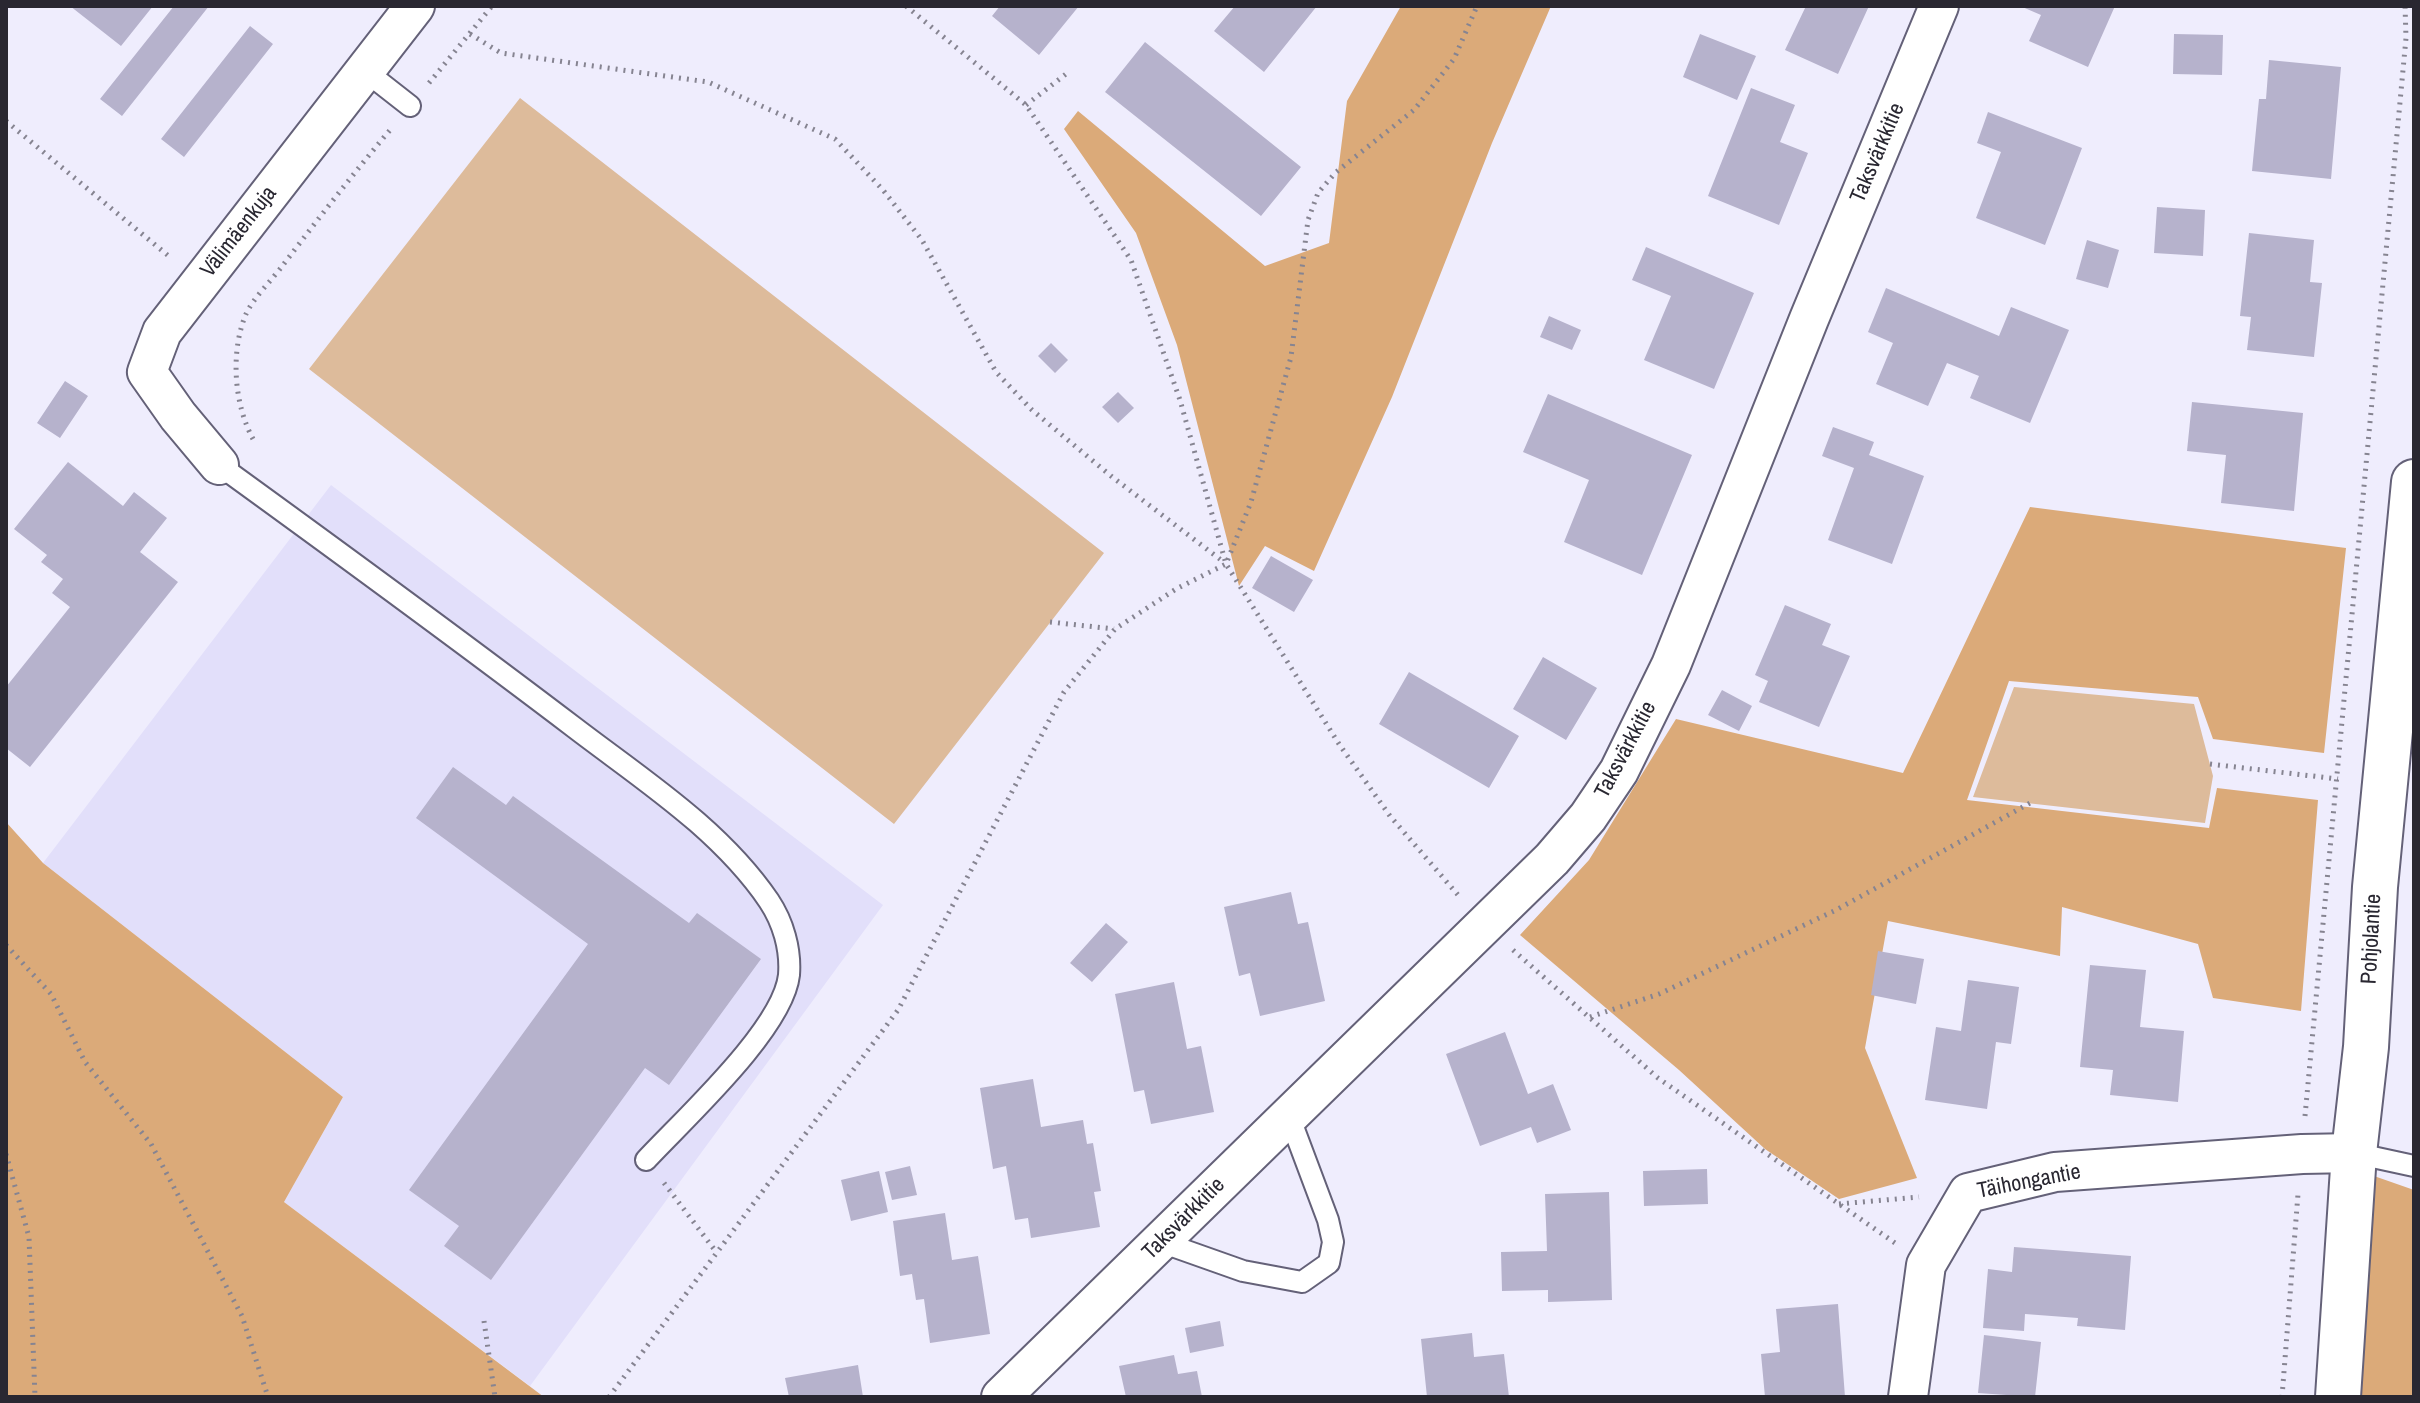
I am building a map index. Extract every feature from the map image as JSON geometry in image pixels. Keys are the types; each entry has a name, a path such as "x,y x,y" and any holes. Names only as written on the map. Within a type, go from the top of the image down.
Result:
{"main road":[{"name":"Pohjolantie","path":"2338,1397 2354,1153 2366,1047 2375,887 2414,482"}],"street":[{"name":"Välimäenkuja","path":"219,465 178,416 147,372 162,332 415,6"},
{"name":"Taksvärkkitie","path":"1001,1397 1552,859 1588,817 1619,771 1671,665 1809,319 1939,6"},
{"name":"Täihongantie","path":"1908,1397 1926,1265 1968,1193 2055,1172 2354,1153"}],"lane":[{"path":"364,70 410,106"},
{"path":"219,465 466,645 671,802 723,846 769,901 784,927 789,975 782,1001 770,1023 752,1045 646,1160"},
{"path":"1161,1242 1243,1271 1302,1282 1329,1263 1333,1242 1328,1220 1289,1116"},
{"path":"2354,1153 2414,1166"}],"path":[{"path":"256,445 242,415 238,384 237,360 247,313 334,197 492,6"},
{"path":"906,6 1026,105 1131,260 1180,400 1226,564 1339,744 1390,816 1485,925 1658,1078 1926,1265"},
{"path":"609,1397 898,1010 1064,692 1115,629 1176,589 1226,564 1251,502 1291,357 1308,220 1318,193 1335,173 1414,110 1454,59 1477,6"},
{"path":"2282,1397 2406,38 2405,6"},
{"path":"470,34 501,53 708,82 835,139 883,190 922,240 996,372 1032,410 1111,476 1226,564"},
{"path":"1026,105 1066,74"},
{"path":"6,121 245,320"},
{"path":"1050,622 1115,629"},
{"path":"2210,764 2386,787"},
{"path":"1590,1017 1659,994 1836,910 2030,803"},
{"path":"6,945 51,994 85,1062 151,1144 242,1316 268,1397"},
{"path":"6,1154 29,1237 35,1397"},
{"path":"646,1160 717,1253"},
{"path":"1839,1204 1968,1193"},
{"path":"484,1321 495,1397"}],"shaded area":[{"path":"1401,6 1551,6 1492,143 1392,397 1314,571 1265,546 1239,586 1177,345 1136,233 1064,129 1078,111 1265,266 1329,243 1347,101"},
{"path":"520,98 1104,553 894,824 309,369"},
{"path":"331,485 883,905 530,1386 284,1202 343,1097 43,863"},
{"path":"2030,507 2346,548 2324,753 2213,739 2198,697 2009,681 1967,800 2209,828 2217,788 2318,800 2301,1011 2213,998 2198,944 2062,907 2060,956 1888,921 1865,1048 1917,1178 1839,1199 1765,1149 1679,1070 1520,935 1589,860 1676,719 1903,773"},
{"path":"2014,687 2194,704 2213,776 2205,823 1973,797"},
{"path":"6,822 43,863 343,1097 284,1202 544,1397 6,1397"},
{"path":"2374,1176 2414,1190 2414,1397 2353,1397"}],"building":[{"path":"70,6 153,6 121,46"},
{"path":"174,6 209,6 122,116 100,99"},
{"path":"1000,6 1079,6 1039,55 992,16"},
{"path":"1235,6 1317,6 1264,72 1214,31"},
{"path":"1806,6 1869,6 1838,74 1785,50"},
{"path":"2020,6 2115,6 2088,67 2029,41 2041,15"},
{"path":"250,26 273,44 184,157 161,139"},
{"path":"1700,34 1756,56 1737,100 1683,77"},
{"path":"2174,34 2223,35 2222,75 2173,74"},
{"path":"1145,42 1301,167 1261,216 1105,92"},
{"path":"2269,60 2341,67 2331,179 2252,171 2259,99 2266,99"},
{"path":"1751,88 1795,105 1780,142 1808,153 1779,225 1708,196"},
{"path":"1988,112 2082,148 2045,245 1976,218 2001,152 1977,143"},
{"path":"2157,207 2205,210 2203,256 2154,253"},
{"path":"2249,233 2314,240 2310,282 2322,283 2314,357 2247,350 2251,317 2240,316"},
{"path":"2087,240 2119,250 2108,288 2076,279"},
{"path":"1646,247 1754,293 1714,389 1644,360 1671,296 1632,280"},
{"path":"1886,288 1999,336 2011,307 2069,330 2030,423 1970,398 1979,376 1947,363 1928,406 1876,384 1893,343 1868,332"},
{"path":"1549,316 1581,330 1572,350 1540,337"},
{"path":"1051,343 1068,360 1055,373 1038,356"},
{"path":"65,381 88,396 60,438 37,423"},
{"path":"1118,392 1134,408 1118,423 1102,407"},
{"path":"1548,394 1692,455 1642,575 1564,542 1589,480 1523,452"},
{"path":"2192,402 2303,413 2294,511 2221,503 2226,455 2187,451"},
{"path":"1833,427 1874,442 1869,455 1924,476 1892,564 1828,540 1854,468 1822,456"},
{"path":"68,462 123,506 134,492 167,518 140,552 178,582 30,767 6,748 6,687 70,607 52,593 63,579 41,562 47,555 14,529"},
{"path":"1271,556 1313,580 1294,612 1252,588"},
{"path":"1785,605 1831,624 1822,645 1850,656 1819,727 1759,702 1768,681 1755,675"},
{"path":"1543,657 1597,688 1566,740 1513,709"},
{"path":"1409,672 1519,736 1489,788 1379,724"},
{"path":"1722,690 1752,706 1739,731 1708,715"},
{"path":"453,767 506,805 513,796 689,923 697,913 761,959 669,1085 645,1068 491,1280 444,1246 459,1226 409,1190 588,944 416,818"},
{"path":"1291,892 1298,924 1308,922 1325,1001 1260,1016 1250,973 1239,976 1224,907"},
{"path":"1106,923 1128,942 1092,982 1070,963"},
{"path":"1878,951 1924,959 1916,1004 1871,995"},
{"path":"2090,965 2146,970 2140,1027 2184,1031 2178,1102 2110,1095 2113,1070 2080,1067"},
{"path":"1968,980 2019,987 2011,1044 1996,1042 1987,1109 1925,1100 1936,1027 1961,1031"},
{"path":"1174,982 1187,1049 1201,1046 1214,1112 1151,1124 1144,1090 1134,1092 1115,994"},
{"path":"1505,1032 1528,1094 1553,1084 1571,1130 1537,1143 1531,1127 1480,1146 1446,1054"},
{"path":"1033,1079 1041,1127 1083,1120 1087,1144 1093,1143 1101,1191 1094,1192 1100,1227 1031,1238 1028,1218 1015,1220 1006,1166 993,1169 980,1088"},
{"path":"910,1166 917,1195 892,1200 885,1172"},
{"path":"1707,1169 1708,1204 1644,1206 1643,1171"},
{"path":"879,1171 888,1212 851,1221 841,1180"},
{"path":"1609,1192 1612,1300 1548,1302 1548,1290 1502,1291 1501,1252 1547,1251 1545,1194"},
{"path":"945,1213 952,1260 978,1256 990,1334 930,1343 924,1299 916,1300 912,1274 900,1276 893,1221"},
{"path":"2014,1247 2131,1256 2125,1330 2077,1326 2078,1318 2025,1314 2024,1331 1983,1328 1988,1269 2012,1272"},
{"path":"1838,1304 1845,1397 1765,1397 1761,1354 1780,1352 1776,1309"},
{"path":"1220,1321 1224,1346 1190,1353 1185,1328"},
{"path":"1472,1333 1474,1357 1504,1354 1509,1397 1427,1397 1421,1339"},
{"path":"1984,1335 2041,1342 2035,1397 1978,1393"},
{"path":"1174,1355 1178,1374 1197,1371 1202,1397 1126,1397 1119,1366"},
{"path":"858,1365 863,1397 789,1397 785,1378"}]}
